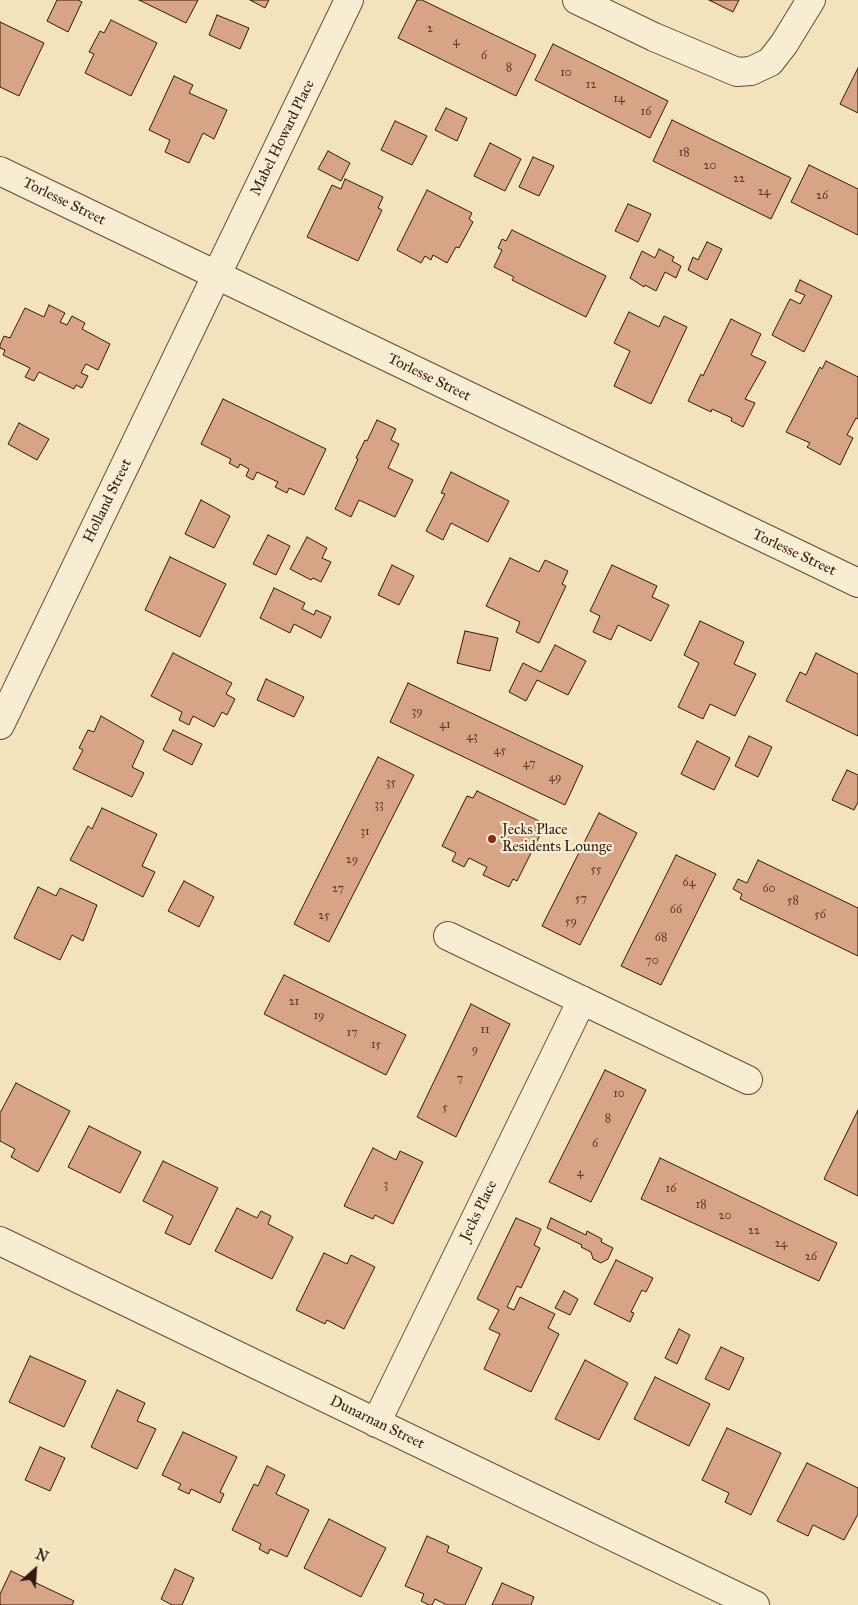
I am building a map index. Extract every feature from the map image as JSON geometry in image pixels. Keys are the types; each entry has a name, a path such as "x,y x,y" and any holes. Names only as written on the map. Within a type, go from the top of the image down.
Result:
{"street":[{"name":"Mabel Howard Place","path":"217,276 349,0"},
{"path":"577,0 654,37 737,72 751,71 770,62 784,44 811,0"},
{"name":"Torlesse Street","path":"0,171 858,583"},
{"name":"Holland Street","path":"0,725 217,276"},
{"path":"448,936 748,1080"},
{"name":"Jecks Place","path":"376,1422 582,1000"},
{"name":"Dunarnan Street","path":"0,1242 755,1605"}],"building":[{"path":"57,0 78,0 82,2 68,32 47,21"},
{"path":"139,0 198,0 186,23"},
{"path":"250,0 269,0 265,8"},
{"path":"417,0 422,0 536,55 516,96 398,38"},
{"path":"709,0 739,0 733,12"},
{"path":"217,15 249,28 240,49 209,35"},
{"path":"111,20 157,43 131,96 85,73 94,54 89,52 100,31 104,33"},
{"path":"0,22 44,43 19,96 0,87"},
{"path":"553,44 668,101 650,138 535,80"},
{"path":"858,68 858,113 840,104"},
{"path":"174,76 193,85 189,93 227,110 214,139 203,133 189,163 165,152 170,140 149,130"},
{"path":"446,108 467,118 457,141 435,130"},
{"path":"672,120 791,178 771,219 653,161"},
{"path":"395,121 427,136 412,165 381,150"},
{"path":"490,143 521,159 505,191 474,176"},
{"path":"328,151 350,163 341,181 318,169"},
{"path":"533,157 554,166 539,196 519,187"},
{"path":"809,165 858,189 858,235 791,202"},
{"path":"345,179 383,197 378,208 382,210 358,261 307,237 332,185 341,189"},
{"path":"427,190 472,213 469,219 473,222 459,248 456,247 447,263 433,255 431,260 425,256 421,263 397,250"},
{"path":"628,204 651,214 638,242 615,231"},
{"path":"512,230 606,276 586,317 512,280 514,277 494,267 502,250 498,248 502,239 506,241"},
{"path":"707,242 722,249 707,280 688,270 693,257 698,260"},
{"path":"659,249 674,257 672,261 681,266 676,278 665,272 656,291 645,285 644,287 630,278 642,251 655,258"},
{"path":"800,280 832,296 804,352 772,335 790,299 800,304 805,295 795,291"},
{"path":"49,305 65,313 60,322 67,325 72,316 85,323 82,329 110,344 98,370 86,364 81,373 88,376 82,388 76,385 74,389 39,372 34,381 25,377 30,368 3,355 5,350 0,348 4,336 10,338 25,308 44,317"},
{"path":"629,312 659,327 664,316 687,327 651,404 614,386 630,351 614,343"},
{"path":"731,319 761,334 751,355 766,362 745,399 755,403 743,427 731,421 732,418 712,409 711,412 688,401 701,374 703,376"},
{"path":"826,361 858,377 858,419 856,418 847,435 853,438 840,465 807,447 810,443 786,432 820,367 822,369"},
{"path":"223,399 326,449 304,495 289,488 287,493 275,487 278,482 257,472 253,480 246,476 249,469 240,464 238,468 229,463 231,459 201,444"},
{"path":"377,420 396,429 391,440 399,444 388,468 413,480 395,517 359,500 351,517 335,509 358,459 356,458"},
{"path":"19,423 49,439 37,460 8,444"},
{"path":"451,472 509,501 488,542 451,523 443,540 426,531 445,494 441,493"},
{"path":"201,500 230,516 214,548 185,534"},
{"path":"268,535 290,546 276,575 253,564"},
{"path":"307,537 327,548 322,558 331,562 321,582 313,578 311,580 290,569"},
{"path":"170,557 226,584 200,637 145,610"},
{"path":"510,558 539,572 545,560 568,571 562,584 566,586 539,643 516,632 520,622 486,606"},
{"path":"392,565 414,576 399,605 378,595"},
{"path":"612,565 657,586 652,597 669,605 651,641 618,625 611,640 593,632 600,616 590,611"},
{"path":"274,588 305,603 302,609 314,615 316,610 331,617 321,638 294,624 290,633 260,618"},
{"path":"700,621 744,642 734,664 756,674 735,716 710,704 703,719 678,707 699,663 684,655"},
{"path":"465,631 498,638 490,671 457,663"},
{"path":"555,645 586,661 568,695 537,680 526,701 509,692 523,663 541,672"},
{"path":"173,653 232,683 226,694 235,699 227,715 222,712 214,727 193,716 189,725 179,720 182,712 151,696"},
{"path":"816,653 858,674 858,736 786,701 800,672 806,675"},
{"path":"266,679 304,697 294,717 257,700"},
{"path":"408,683 583,766 565,805 390,722"},
{"path":"101,716 144,741 132,767 144,773 132,797 73,769 83,750 79,748 88,730 94,732"},
{"path":"173,730 202,744 192,765 163,750"},
{"path":"749,736 772,747 758,777 735,766"},
{"path":"697,741 730,758 714,790 681,774"},
{"path":"378,757 414,775 329,942 294,924"},
{"path":"847,770 858,775 858,802 854,810 832,800"},
{"name":"Jecks Place Residents Lounge","path":"477,791 539,821 536,828 542,831 517,881 513,879 509,887 483,875 487,867 469,858 464,867 452,861 456,853 442,846 467,796 473,798"},
{"path":"102,808 157,834 142,866 155,872 143,897 70,860 88,826 92,829"},
{"path":"599,813 637,833 580,945 542,926"},
{"path":"676,855 716,874 661,985 621,966"},
{"path":"758,860 858,908 858,956 740,899 742,894 733,889 738,879 747,883"},
{"path":"184,881 214,897 199,927 168,911"},
{"path":"38,887 56,896 60,888 97,905 83,941 72,935 60,960 14,938"},
{"path":"284,975 406,1035 386,1075 264,1014"},
{"path":"471,1004 510,1024 456,1137 417,1117"},
{"path":"605,1070 646,1090 591,1202 549,1182"},
{"path":"16,1083 70,1111 38,1172 11,1157 15,1149 0,1141 0,1113"},
{"path":"858,1110 858,1196 824,1179"},
{"path":"89,1126 141,1152 120,1193 68,1167"},
{"path":"373,1148 396,1160 400,1151 423,1162 393,1224 375,1215 373,1219 344,1206"},
{"path":"660,1158 837,1243 819,1281 641,1199"},
{"path":"163,1161 218,1188 190,1245 165,1233 173,1216 143,1201"},
{"path":"237,1208 257,1218 261,1211 271,1216 268,1224 293,1237 272,1279 215,1251"},
{"path":"516,1218 541,1229 534,1245 540,1248 521,1288 517,1286 507,1307 514,1310 520,1297 555,1314 548,1328 559,1334 531,1392 484,1369 500,1334 489,1329 499,1310 477,1299"},
{"path":"551,1218 586,1235 587,1231 602,1239 601,1242 613,1248 608,1259 601,1263 593,1259 591,1252 581,1247 582,1245 547,1228"},
{"path":"324,1253 347,1264 351,1255 375,1267 344,1329 327,1320 325,1324 296,1310"},
{"path":"616,1260 653,1278 646,1292 642,1290 631,1312 634,1313 630,1322 594,1304"},
{"path":"564,1291 578,1299 570,1315 555,1308"},
{"path":"679,1329 690,1335 677,1364 665,1358"},
{"path":"721,1347 744,1358 729,1390 705,1379"},
{"path":"30,1356 86,1381 64,1427 9,1402"},
{"path":"585,1360 628,1383 599,1440 555,1419"},
{"path":"655,1377 710,1404 689,1446 634,1419"},
{"path":"117,1390 145,1403 137,1421 156,1429 137,1469 91,1447"},
{"path":"727,1428 781,1453 751,1515 725,1502 729,1493 702,1480"},
{"path":"183,1432 237,1457 220,1492 224,1494 220,1503 191,1489 189,1494 178,1489 181,1484 162,1475"},
{"path":"40,1447 65,1458 50,1491 25,1480"},
{"path":"807,1463 858,1488 858,1514 844,1540 813,1525 808,1536 777,1521"},
{"path":"267,1466 285,1475 276,1494 309,1510 287,1557 270,1549 268,1554 259,1549 261,1544 232,1530 254,1484 258,1486"},
{"path":"329,1519 386,1548 361,1597 304,1568"},
{"path":"427,1536 449,1546 447,1552 482,1568 465,1605 447,1605 435,1599 432,1605 429,1605 421,1601 424,1594 405,1586"},
{"path":"175,1569 194,1578 182,1605 172,1605 161,1599"},
{"path":"11,1571 74,1601 72,1605 0,1605 0,1594"},
{"path":"502,1583 534,1597 531,1605 492,1605"}],"place":[{"name":"Jecks Place Residents Lounge","path":"492,839"}]}
